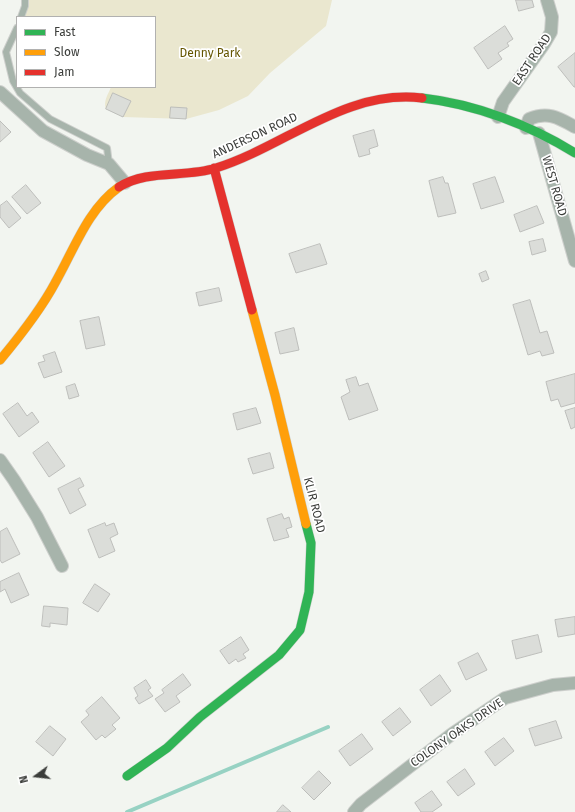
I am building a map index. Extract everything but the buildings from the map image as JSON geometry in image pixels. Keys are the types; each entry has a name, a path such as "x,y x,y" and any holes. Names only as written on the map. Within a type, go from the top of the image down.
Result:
{"street":[{"name":"EAST ROAD","path":"498,117 504,102 551,32 552,17 547,0"},
{"path":"0,92 43,131 87,155 109,164 125,183"},
{"name":"ANDERSON ROAD","path":"0,360 41,306 56,283 101,203 125,183 141,178 214,168 243,157 334,113 357,104 379,98 397,96 437,100 498,117 560,142 575,153"},
{"path":"526,128 529,118 537,115 550,115 575,127"},
{"name":"WEST ROAD","path":"539,133 575,261"},
{"name":"KLIR ROAD","path":"127,776 167,748 200,717 279,655 300,630 309,592 311,544 275,395 214,168"},
{"path":"0,460 37,517 62,566"},
{"name":"COLONY OAKS DRIVE","path":"354,812 361,804 452,734 505,698 553,685 575,683"}],"lane":[{"path":"21,16 25,6 25,0"},
{"path":"16,30 6,52 13,81 16,86"},
{"path":"17,88 20,93 50,119 107,148 109,164"}],"green space":[{"name":"Denny Park","path":"25,0 332,0 326,26 270,73 248,96 219,110 186,119 123,117 106,109 105,106 105,101 111,88 156,88 156,16 21,16"}],"waterway":[{"path":"127,812 328,727"}],"traffic: fast":[{"path":"422,98 462,105 502,117 540,133 575,153"},
{"path":"127,776 167,748 200,717 279,655 300,630 309,592 311,543 306,524"}],"traffic: slow":[{"path":"0,360 43,303 82,231 98,207 119,187"},
{"path":"252,310 275,395 306,524"}],"traffic: jam":[{"path":"119,187 130,181 142,178 192,173 216,168 267,147 316,121 341,110 367,102 394,98 422,98"},
{"path":"214,168 252,310"}]}
